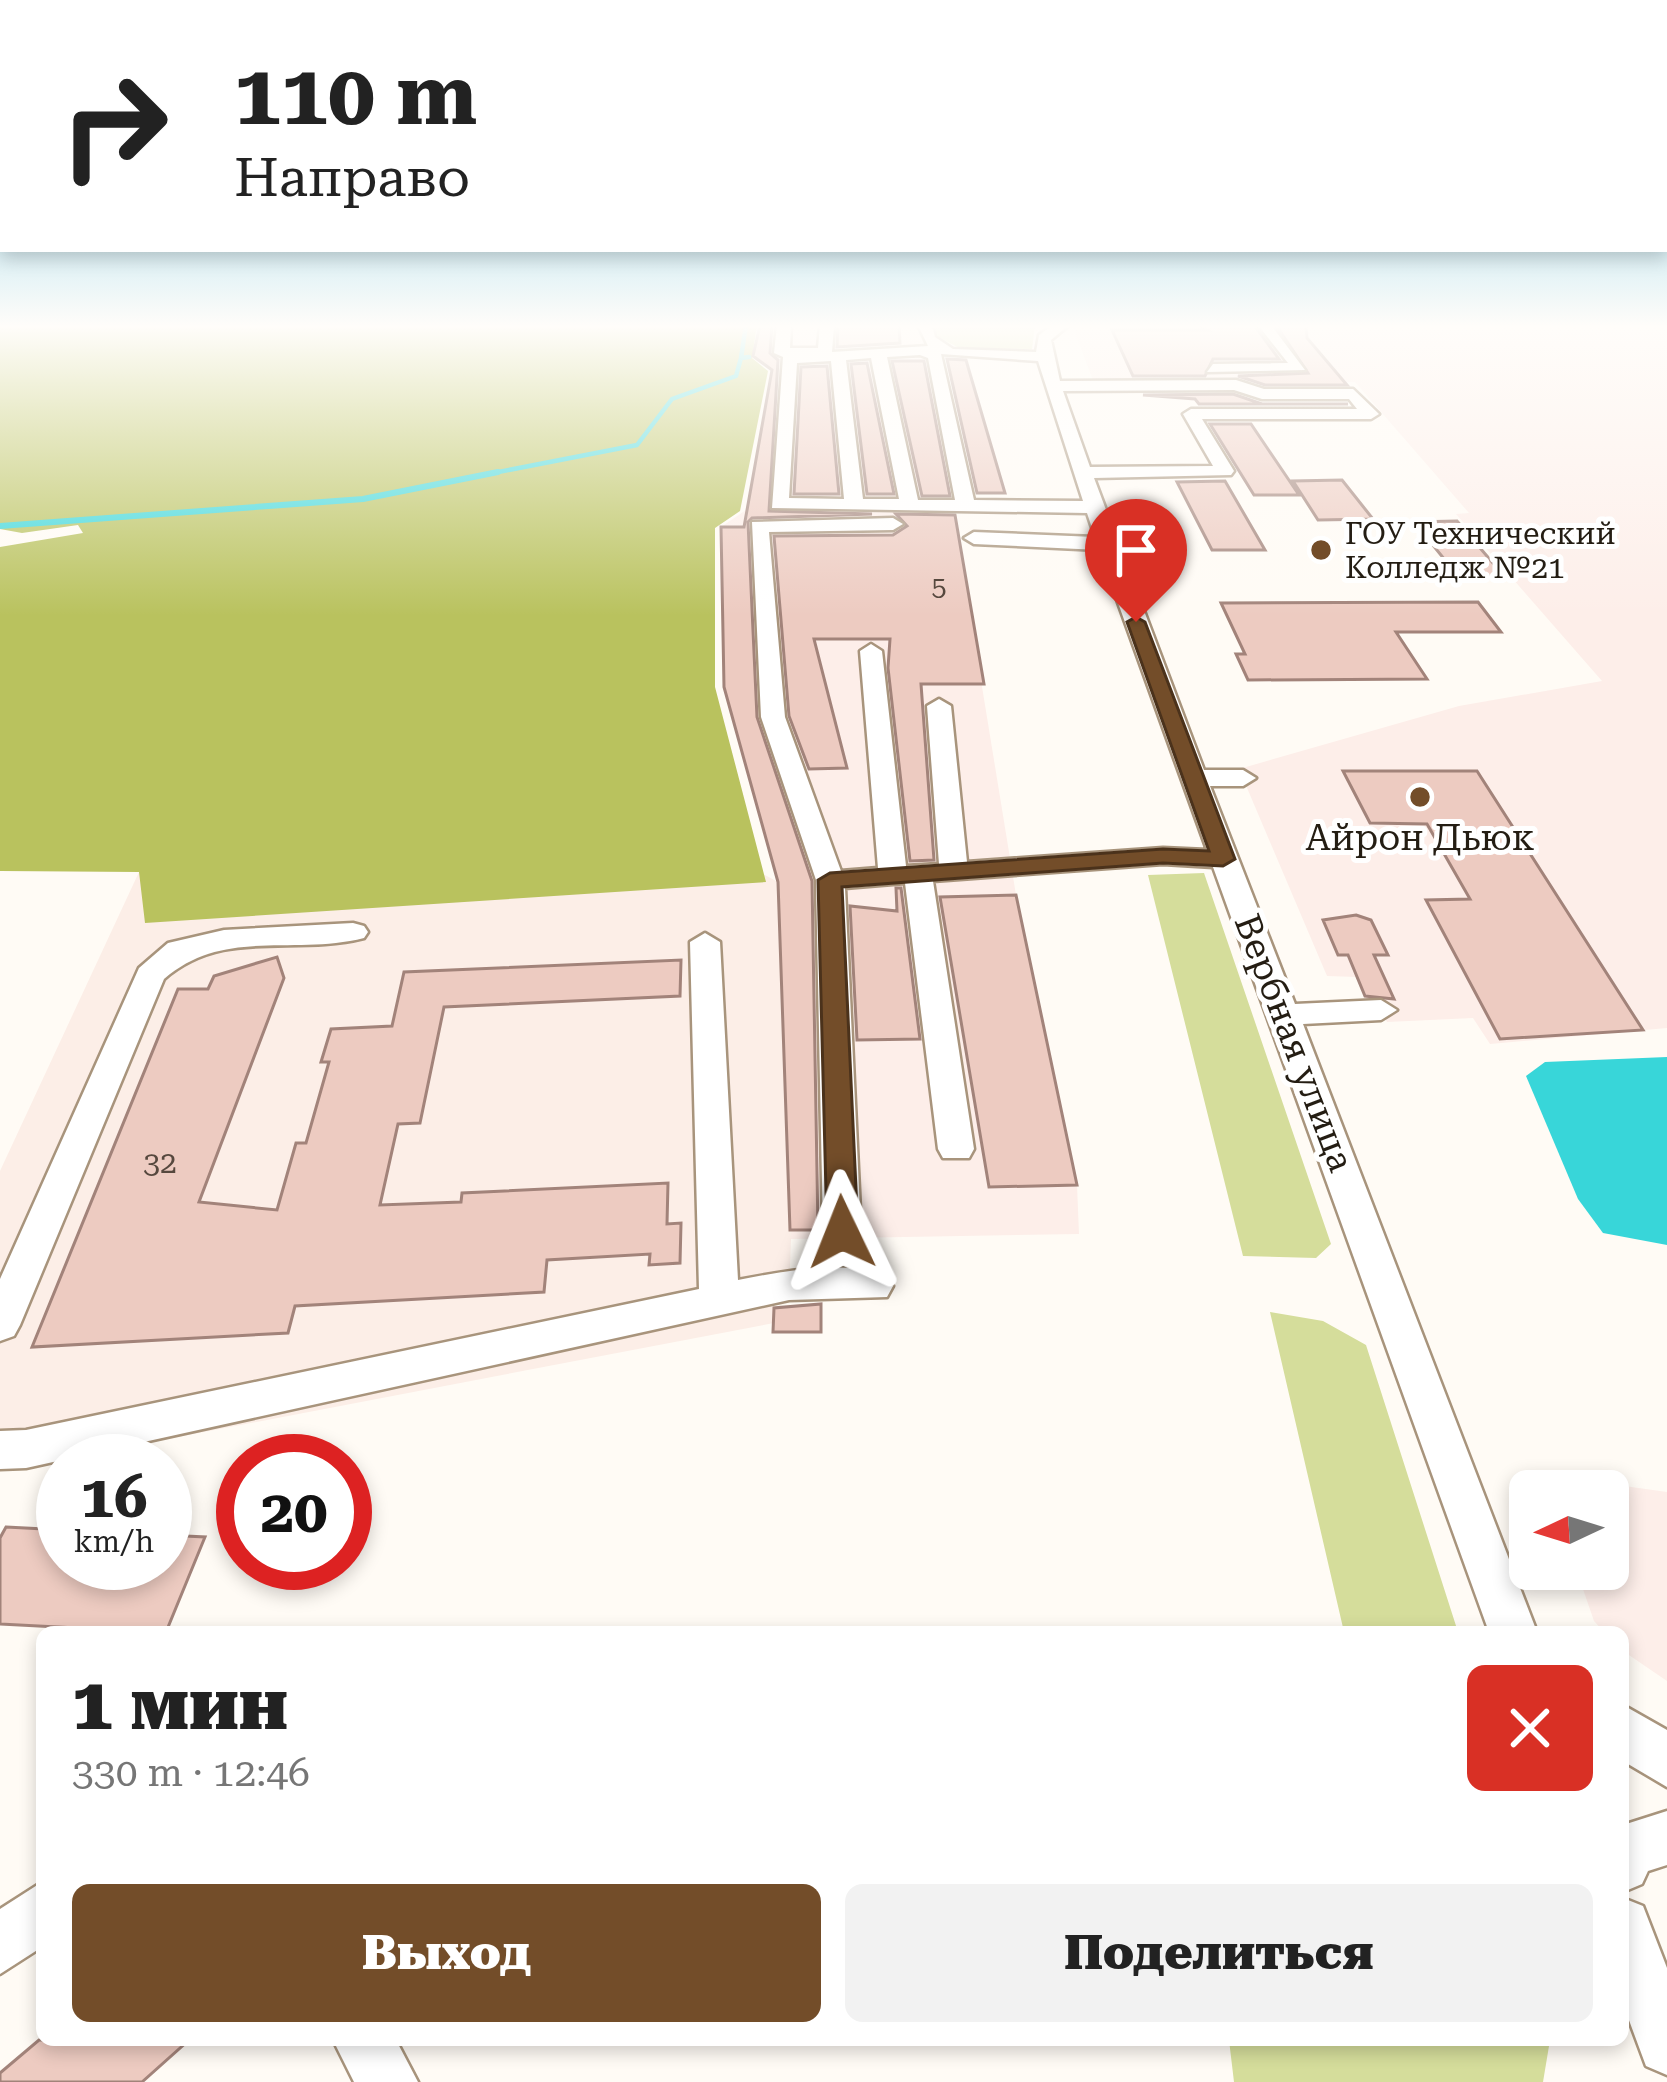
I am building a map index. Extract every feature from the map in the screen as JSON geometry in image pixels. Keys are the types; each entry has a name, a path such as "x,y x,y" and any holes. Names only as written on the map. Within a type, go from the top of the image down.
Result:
{"street":[{"path":"785,422 779,504 854,505 901,514"},
{"path":"841,422 854,505"},
{"path":"884,422 901,514"},
{"path":"949,422 966,506"},
{"name":"Вербная улица","path":"1067,422 1223,859 1511,1626"},
{"path":"1084,473 1225,471 1196,422"},
{"path":"842,1232 830,880 773,717 759,526 966,506 1095,507"},
{"path":"974,538 1107,544"},
{"path":"872,651 906,875 956,1149"},
{"path":"939,706 954,871"},
{"path":"1194,778 1244,778"},
{"path":"830,880 1163,856 1223,859"},
{"path":"0,1324 150,974 179,950 224,939 353,932"},
{"path":"705,943 719,1300"},
{"path":"1285,1016 1381,1010"},
{"path":"0,1450 26,1449 789,1285 873,1286"},
{"path":"1629,1734 1667,1761"},
{"path":"1629,1850 1667,1838"},
{"path":"0,1946 36,1915"},
{"path":"1629,1942 1667,2045"},
{"path":"366,2046 388,2082"}],"shaded area":[{"path":"762,422 939,422 1016,895 1077,1185 1079,1234 791,1239 778,882 721,527 746,510"},
{"path":"1390,422 1667,422 1667,1028 1490,1044 1473,1018 1387,1022 1376,1000 1366,999 1357,977 1327,976 1239,769 1459,706 1602,681 1456,514 1469,513"},
{"path":"712,847 778,882 791,1239 789,1295 775,1295 774,1323 192,1434 36,1434 36,1464 0,1471 0,1171 139,872"},
{"path":"1629,1487 1667,1492 1667,1681 1629,1655 1629,1626 1599,1626 1583,1590 1629,1590"}],"green space":[{"path":"0,422 758,422 740,511 715,528 715,687 766,882 145,923 139,872 0,871 0,547 83,533 78,525 22,533 0,529"},
{"path":"1204,873 1331,1244 1316,1258 1243,1256 1148,875"},
{"path":"1270,1312 1323,1321 1366,1345 1456,1626 1343,1626"},
{"path":"1230,2046 1549,2046 1543,2082 1234,2082"}],"water":[{"path":"1667,1057 1667,1245 1603,1233 1578,1199 1526,1076 1545,1062"}],"building":[{"path":"763,422 774,422 769,511 872,514 752,518 748,522 757,717 812,881 818,1230 790,1230 778,882 724,687 721,527 744,527"},
{"path":"798,422 832,422 839,494 794,494"},
{"path":"858,422 879,422 894,494 867,494"},
{"path":"906,422 936,422 950,496 922,496"},
{"path":"961,422 984,422 1005,493 977,493"},
{"path":"1210,424 1251,424 1299,495 1254,495"},
{"path":"1342,480 1373,519 1318,520 1293,481"},
{"path":"1225,481 1265,550 1212,550 1177,482"},
{"path":"896,514 955,515 984,684 921,684 934,860 910,861 888,668 890,639 814,639 847,768 809,769 789,716 774,536 893,535 907,526"},
{"path":"1457,521 1504,576 1458,576 1414,522"},
{"path":"1478,602 1501,632 1396,632 1427,679 1248,680 1236,654 1245,654 1221,603"},
{"path":"1343,771 1477,771 1643,1030 1500,1039 1426,900 1470,899 1427,824 1370,823"},
{"path":"896,888 901,888 920,1039 857,1040 850,906 897,911"},
{"path":"1016,895 1077,1185 989,1187 940,897"},
{"path":"1356,915 1371,920 1388,955 1374,955 1394,999 1365,996 1348,955 1338,955 1323,920"},
{"path":"277,957 284,978 199,1202 277,1210 296,1143 306,1143 329,1062 321,1062 331,1029 392,1026 404,972 681,960 680,996 444,1007 420,1123 398,1124 380,1205 461,1202 462,1193 668,1183 667,1224 681,1223 680,1263 649,1265 650,1254 547,1260 544,1292 295,1306 288,1333 32,1347 178,989 208,989 214,976"},
{"path":"821,1304 821,1332 773,1332 774,1308"},
{"path":"6,1527 36,1529 36,1590 183,1590 168,1626 0,1624 0,1538"},
{"path":"192,1536 205,1537 192,1569"},
{"path":"36,2043 182,2046 142,2082 0,2082 0,2073"}],"waterway":[{"path":"483,475 637,445 654,422"},
{"path":"483,475 498,472"},
{"path":"0,526 363,499 483,475"}],"place":[{"name":"ГОУ Технический Колледж №21","path":"1321,550"},
{"name":"Айрон Дьюк","path":"1420,797"}],"route":[{"path":"842,1232 830,880 1163,856 1223,859 1136,622"}]}
